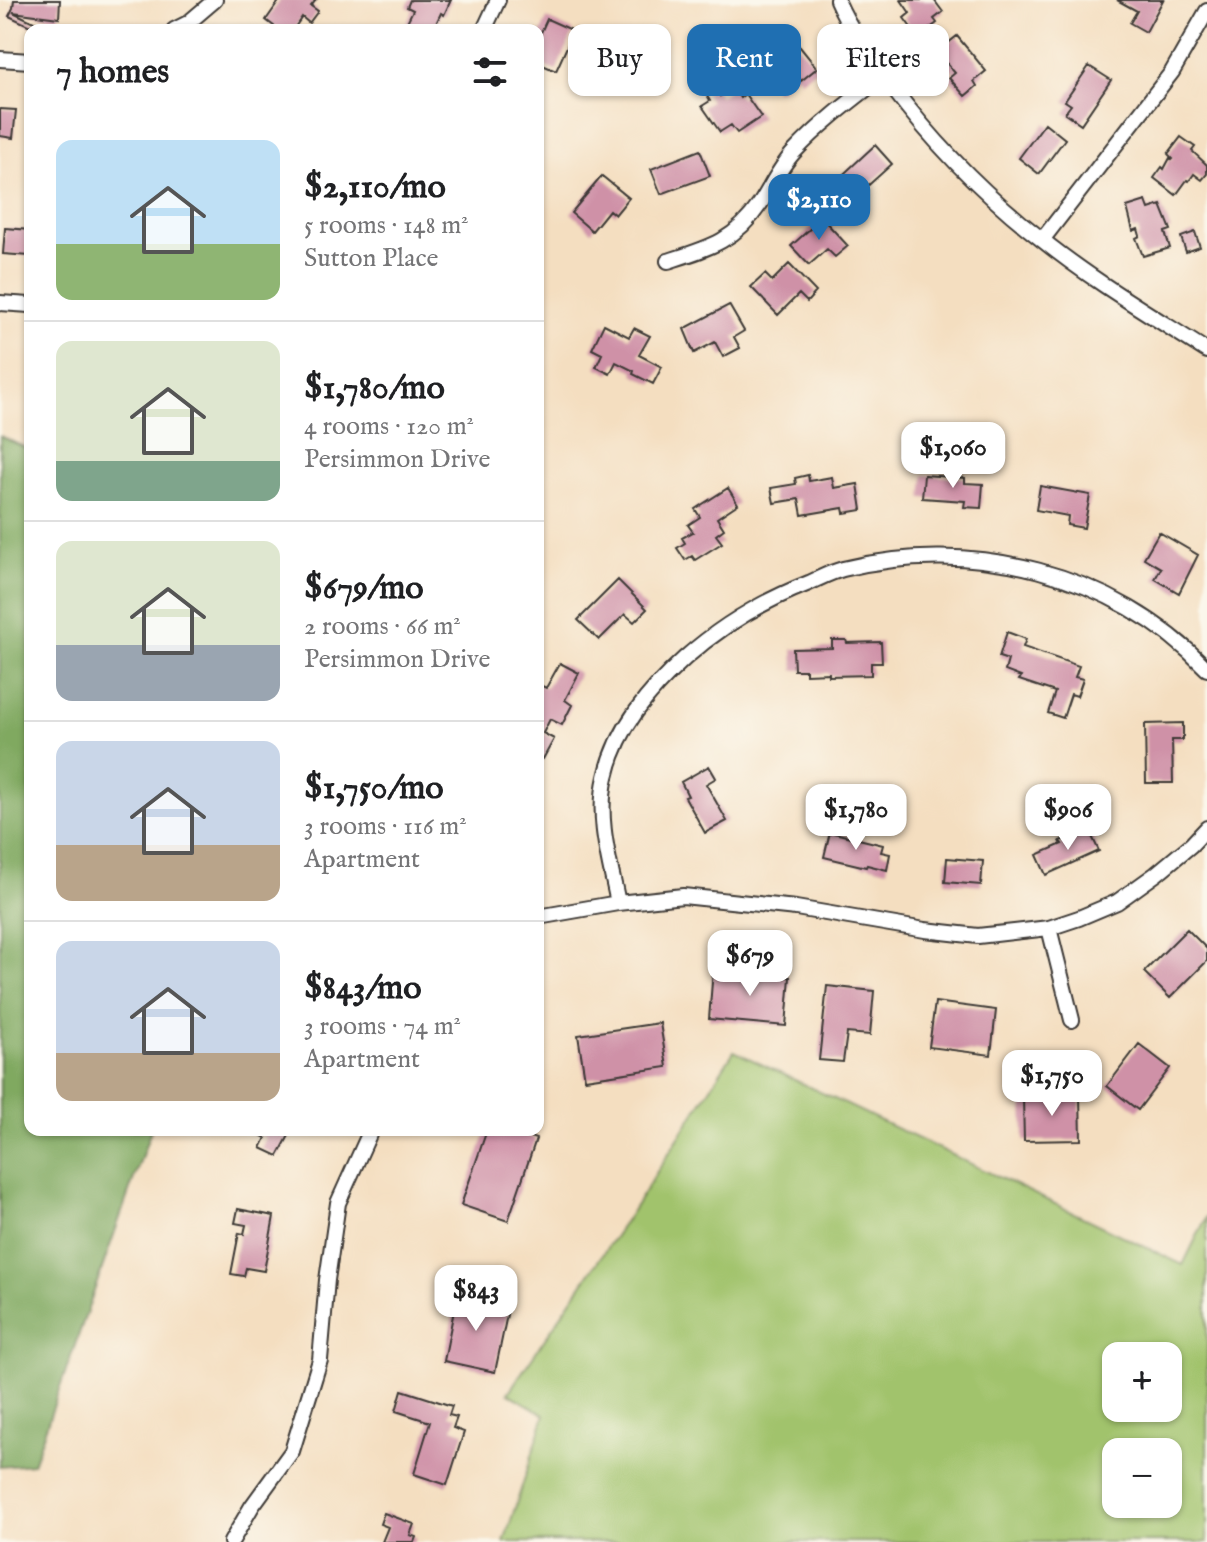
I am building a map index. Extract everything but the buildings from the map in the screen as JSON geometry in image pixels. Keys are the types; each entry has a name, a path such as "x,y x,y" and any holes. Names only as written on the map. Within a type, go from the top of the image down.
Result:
{"street":[{"path":"186,24 215,0"},
{"path":"487,24 498,0"},
{"path":"837,0 848,24"},
{"path":"1042,240 1172,72 1207,11"},
{"path":"0,59 24,61"},
{"path":"668,261 712,246 736,233 758,207 791,155 857,96"},
{"path":"898,96 950,157 1042,240 1207,351"},
{"path":"0,303 24,305"},
{"path":"618,903 602,827 605,779 619,736 627,724 644,700 705,640 741,615 784,593 841,570 896,560 959,557 1009,563 1067,578 1151,621 1187,647 1207,669"},
{"path":"544,916 683,896 796,908 978,936 1049,928 1117,902 1156,874 1207,828"},
{"path":"1049,928 1072,1020"},
{"path":"231,1542 252,1506 292,1451 320,1360 338,1203 368,1136"}],"green space":[{"path":"0,436 24,447 24,1136 149,1136 33,1464 0,1467"},
{"path":"734,1051 1183,1265 1207,1216 1207,1542 504,1542 545,1415 508,1393 630,1214"}]}
